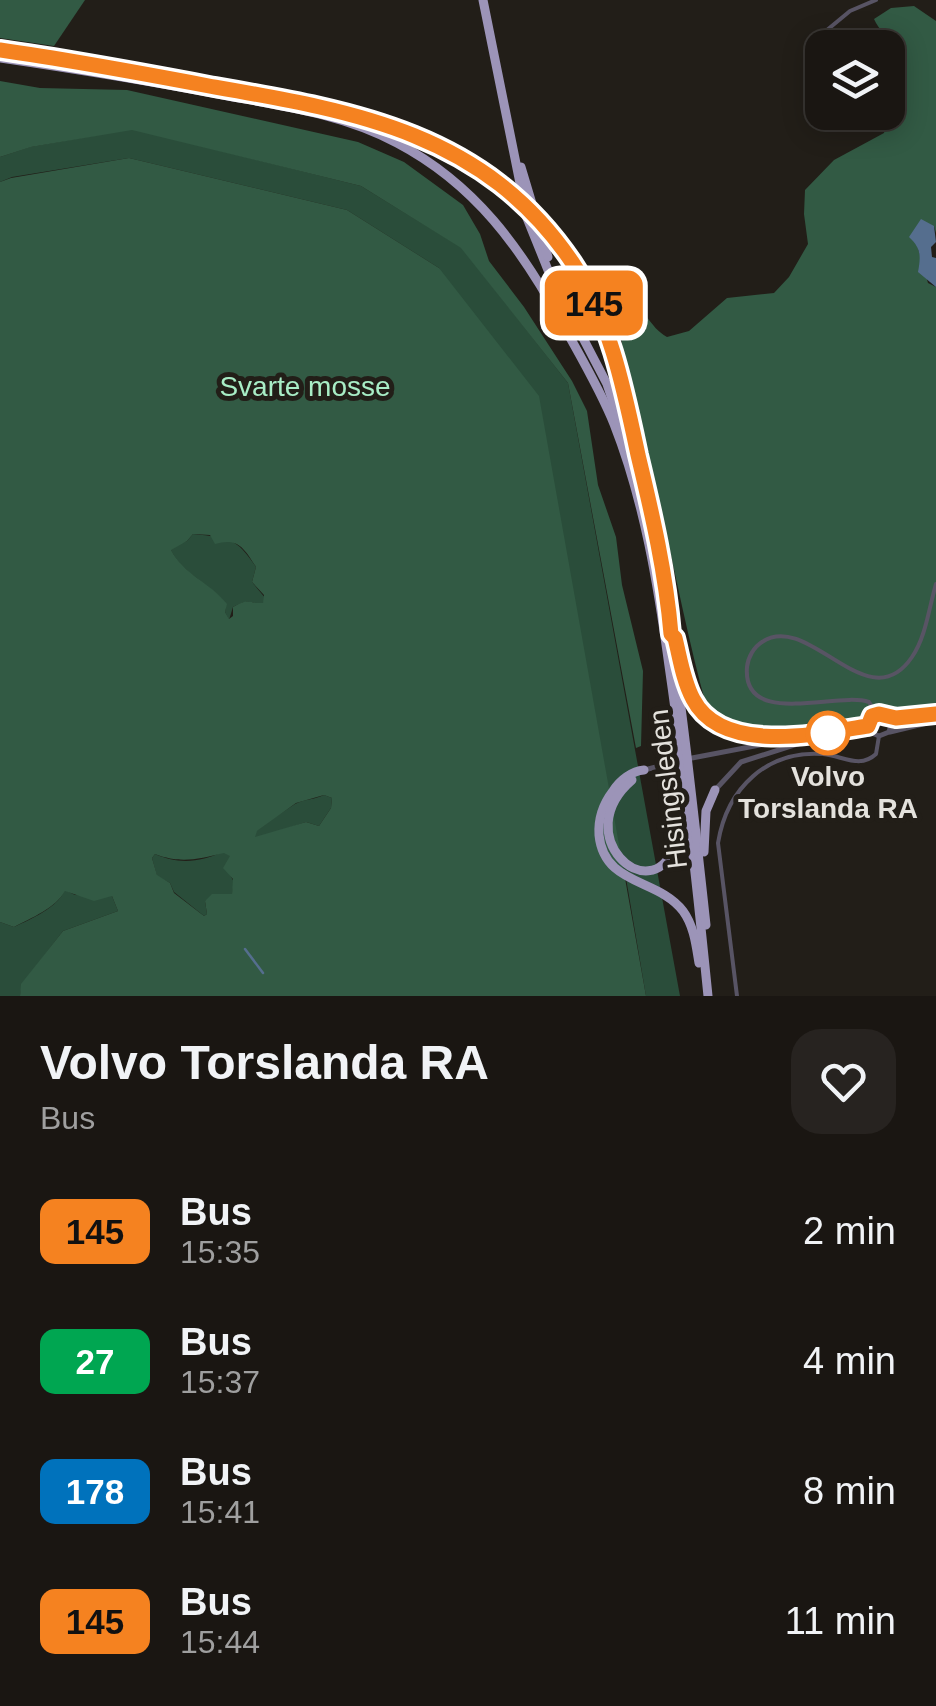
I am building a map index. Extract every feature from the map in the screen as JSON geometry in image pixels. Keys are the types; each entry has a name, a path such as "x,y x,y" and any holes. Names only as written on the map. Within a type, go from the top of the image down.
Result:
{"highway":[{"path":"485,0 534,218 560,282 618,397 642,470"},
{"path":"485,0 526,218 550,276 595,358 619,413 644,524"},
{"name":"Hisingsleden","path":"0,50 352,113 416,134 447,149 510,192 544,225 573,264 600,315 619,372 642,470 688,745 704,899 708,996"},
{"name":"Hisingsleden","path":"0,58 332,117 380,134 437,166 488,210 532,269 605,402 644,524 664,627 708,996"},
{"path":"671,634 690,692 705,715 734,731 798,738"},
{"path":"644,770 620,791 608,824 617,857 631,868 642,870 663,864 674,848 683,770"},
{"path":"644,770 625,778 610,795 600,818 601,848 618,872 668,897 681,908 694,933 708,996"},
{"path":"704,899 704,825 715,790"}],"street":[{"path":"827,30 850,12 876,0"},
{"path":"936,584 916,650 905,665 892,673 877,677 859,674 790,636 766,640 750,656 748,680 765,700 788,705 853,699 869,702 877,714 936,717"},
{"path":"877,714 868,726 879,736 936,717"},
{"path":"887,716 891,725 887,733"},
{"path":"692,758 868,726"},
{"path":"715,790 742,762 831,732"},
{"path":"738,996 718,842 732,804 754,773 769,763 818,754 863,762 876,754 879,736"},
{"path":"644,770 672,763"}],"green space":[{"path":"0,0 85,0 54,46 0,38"},
{"path":"914,6 936,21 936,233 934,226 917,245 928,283 936,287 936,704 755,736 707,708 630,396 622,346 623,322 628,300 667,337 689,331 727,298 774,293 789,277 808,244 805,190 834,160 885,130 905,130 905,30 881,30 874,19 891,8"},
{"path":"0,81 40,88 127,90 358,142 404,162 463,205 480,234 489,261 524,307 587,411 598,485 616,537 622,585 643,671 641,746 636,748 568,383 461,248 361,186 132,130 31,147 0,157"},
{"path":"132,129 361,186 462,248 568,383 680,996 646,996 626,878 439,268 347,210 129,158 0,182 0,157 30,147"},
{"name":"Svarte mosse","path":"129,158 347,210 439,268 539,396 646,996 20,996 21,984 63,931 118,911 112,896 94,901 65,891 49,907 14,927 0,922 0,182","holes":["193,534 210,535 215,544 235,543 244,550 256,567 252,582 264,595 263,603 239,604 233,607 229,619 225,612 227,604 183,566 171,550","324,795 332,798 331,808 319,826 306,822 255,837 257,831 296,803","224,853 230,856 223,868 233,879 232,894 212,894 205,901 204,916 157,875 152,858 155,854 198,859"]},
{"path":"193,534 237,544 256,567 252,582 266,599 263,603 247,602 233,607 229,620 226,604 181,565 170,548"},
{"path":"324,795 332,798 331,808 319,826 306,822 261,837 228,871 234,882 232,894 205,901 204,916 174,892 170,883 157,876 152,858 155,854 175,860 212,856 247,838 295,804"},
{"path":"65,890 75,895 112,896 118,911 63,931 22,984 20,996 0,996 0,922 14,927 50,908"}],"water":[{"path":"921,219 934,226 936,242 931,247 932,257 936,258 936,287 918,272 919,253 909,237"}],"waterway":[{"path":"245,949 263,973"}],"bus line":[{"name":"145","path":"0,50 352,113 416,134 474,164 544,225 583,280 600,315 619,372 642,470 671,634 694,702 716,723 734,731 798,738 868,726 872,716 879,714 896,718 936,714"}],"place":[{"name":"Volvo Torslanda RA","path":"828,733"}]}
